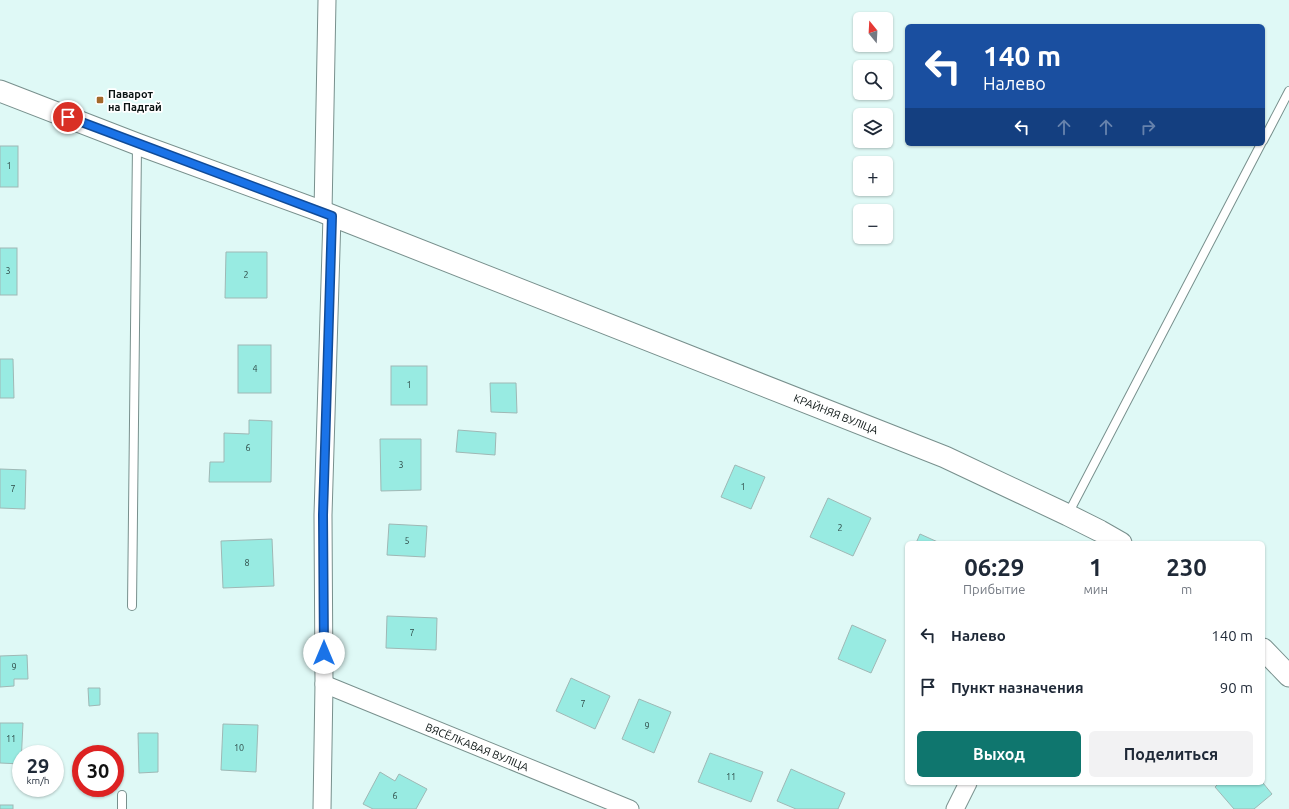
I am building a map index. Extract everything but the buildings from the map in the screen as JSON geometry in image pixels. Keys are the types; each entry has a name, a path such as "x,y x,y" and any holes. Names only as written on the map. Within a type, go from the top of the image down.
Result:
{"street":[{"path":"322,809 324,684 323,515 327,214 327,0"},
{"name":"КРАЙНЯЯ ВУЛІЦА","path":"0,91 545,298 945,457 1068,514 1097,537 1113,541"},
{"path":"1265,652 1289,676"},
{"name":"ВЯСЁЛКАВАЯ ВУЛІЦА","path":"324,684 630,809"},
{"path":"955,809 967,785"}],"lane":[{"path":"1265,137 1289,91"},
{"path":"132,606 137,144"},
{"path":"1068,514 1260,146"},
{"path":"122,797 122,809"}],"place":[{"name":"Паварот на Падгай","path":"100,100"}],"route":[{"path":"68,117 332,216 323,515 324,653"}]}
